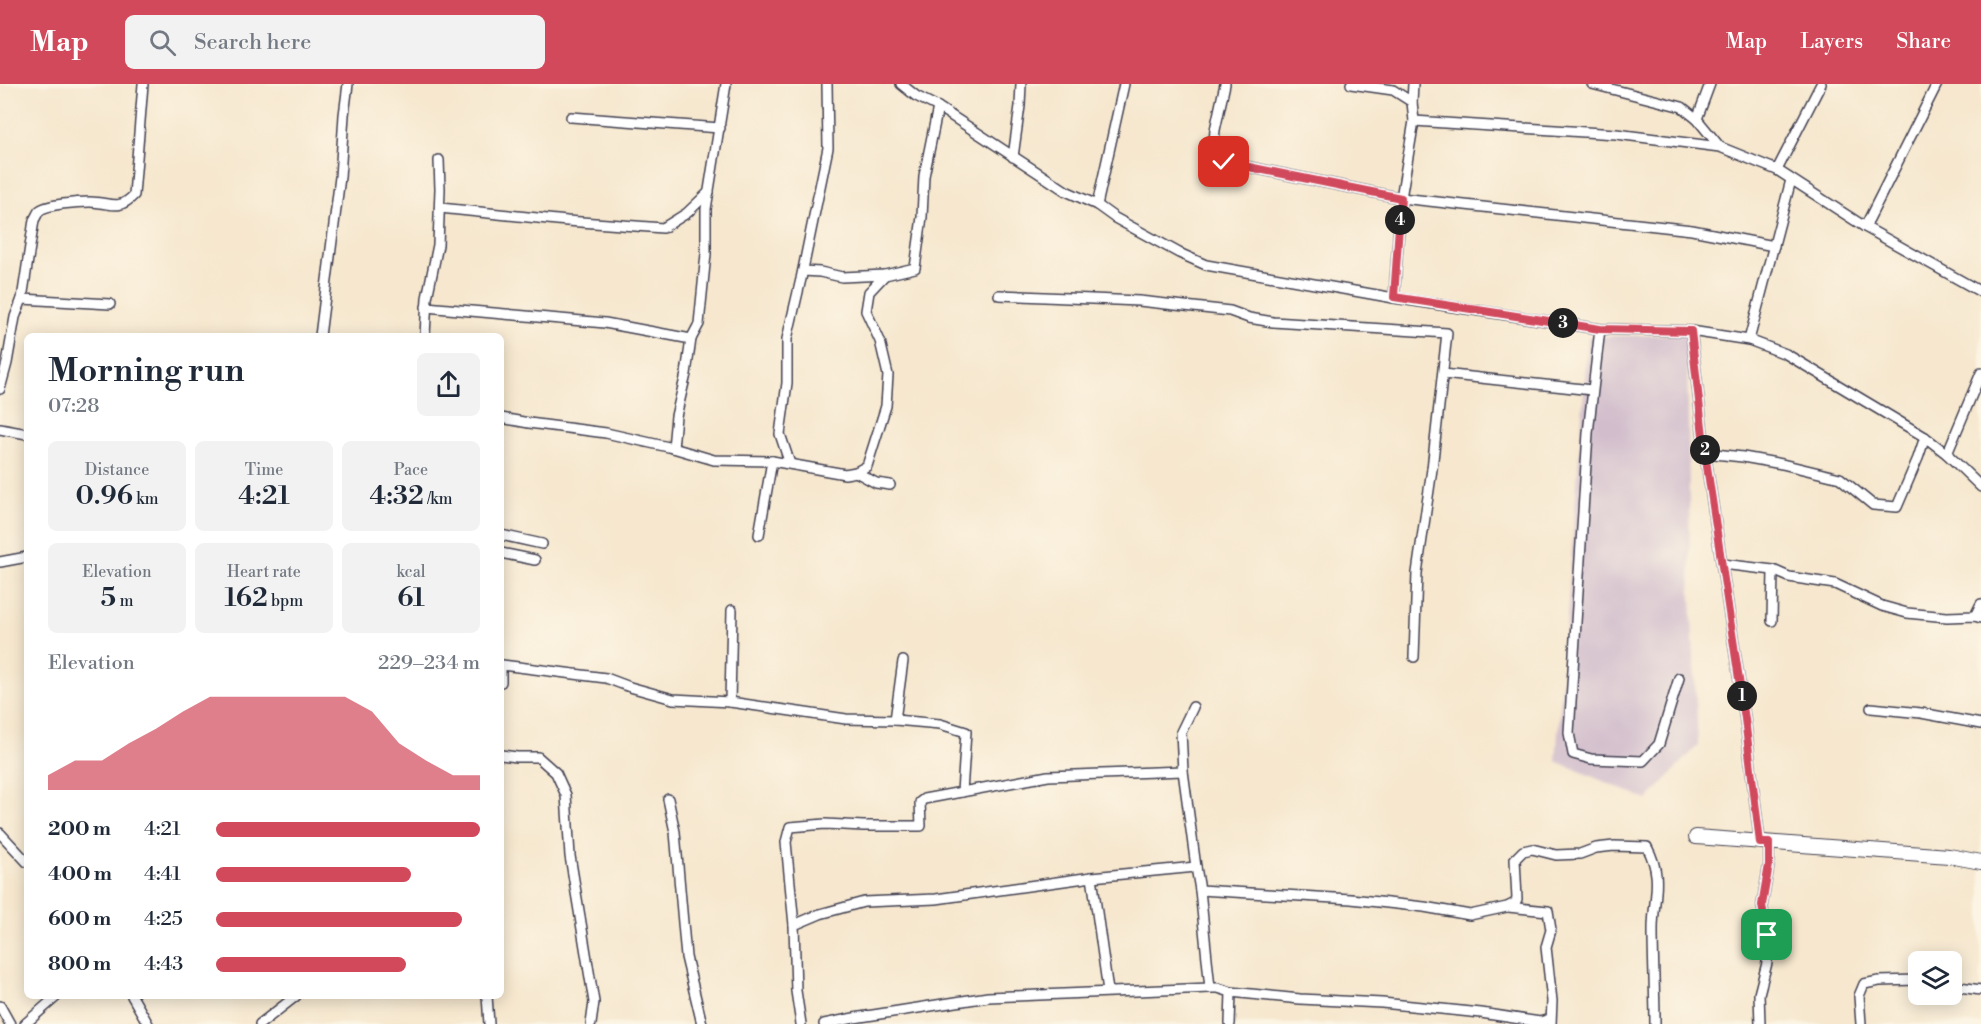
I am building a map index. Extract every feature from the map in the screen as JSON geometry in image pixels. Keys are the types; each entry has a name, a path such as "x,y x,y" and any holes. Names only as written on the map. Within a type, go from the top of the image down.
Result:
{"street":[{"path":"0,389 15,317 22,299 34,220 39,211 46,207 91,202 112,206 126,204 134,195 143,84"},
{"path":"320,333 340,177 348,84"},
{"path":"673,448 676,416 691,339 699,324 706,254 706,209 726,84"},
{"path":"790,464 780,434 787,383 787,339 828,148 827,84"},
{"path":"901,84 916,96 938,107 1066,191 1097,205 1115,218 1206,265 1600,329 1691,331 1749,340 1786,354 1925,437 1947,454 1981,487"},
{"path":"1013,157 1021,84"},
{"path":"1097,205 1124,84"},
{"path":"1225,84 1215,130 1214,154 1224,162 1401,198 1692,231 1774,246"},
{"path":"1351,84 1393,90 1412,102"},
{"path":"1394,297 1401,198 1414,121 1413,84"},
{"path":"1592,84 1682,107 1696,119 1720,147"},
{"path":"1696,119 1710,84"},
{"path":"1777,170 1821,84"},
{"path":"1865,227 1937,84"},
{"path":"803,271 842,277 885,275 915,268 922,217 924,177 938,107"},
{"path":"571,117 720,128"},
{"path":"1414,121 1616,134 1720,147 1777,170 1865,227 1981,292"},
{"path":"425,333 426,307 438,245 439,160"},
{"path":"1749,340 1791,180"},
{"path":"440,208 567,222 663,228 687,213 709,192"},
{"path":"504,419 606,433 714,460 772,461 845,474 856,472 867,466 886,406 888,375 880,341 866,311 869,292 885,275"},
{"path":"999,295 1139,301 1230,311 1249,318 1273,322 1447,333 1417,573 1414,657"},
{"path":"22,299 110,304"},
{"path":"426,307 605,323 691,339"},
{"path":"1600,329 1588,433 1569,733 1573,754 1591,759 1643,761 1659,744 1679,678"},
{"path":"1691,331 1705,453 1769,865 1762,905 1767,935 1767,963 1759,994 1760,1024"},
{"path":"1443,374 1592,390"},
{"path":"1947,454 1981,374"},
{"path":"0,429 24,433"},
{"path":"1705,453 1782,464 1840,478 1873,505 1897,507 1925,437"},
{"path":"759,535 772,461"},
{"path":"856,472 876,483 890,485"},
{"path":"504,536 542,544"},
{"path":"504,554 536,560"},
{"path":"0,562 24,558"},
{"path":"1722,564 1773,570 1789,577 1835,584 1882,606 1907,613 1978,617 1981,604"},
{"path":"1772,621 1773,570"},
{"path":"730,702 732,610"},
{"path":"895,720 903,661"},
{"path":"504,665 606,678 673,699 730,702 846,719 940,724 966,732 962,792"},
{"path":"1192,707 1181,732 1183,771 1200,890 1210,988"},
{"path":"1871,708 1921,713 1981,724"},
{"path":"504,755 538,757 556,773 566,795 570,856 584,928 594,1002 591,1024"},
{"path":"801,1024 796,991 794,925 786,842 790,827 825,824 921,826 921,800 1048,776 1183,771"},
{"path":"668,799 675,832 686,957 702,1024"},
{"path":"0,833 24,859"},
{"path":"1696,837 1949,856 1981,861"},
{"path":"1200,890 1351,899 1470,915 1515,903 1517,899 1515,859 1523,851 1532,849 1556,855 1580,854 1596,848 1614,846 1647,847 1656,865 1657,879 1653,926 1655,1024"},
{"path":"794,925 820,914 864,902 936,899 1092,877 1196,867"},
{"path":"1092,877 1108,991"},
{"path":"824,1024 988,997 1210,988 1300,999 1401,1005 1551,1022 1552,1000 1546,947 1551,930 1548,911 1507,906"},
{"path":"1861,1024 1859,996 1864,984 1908,980"},
{"path":"1962,987 1981,990"},
{"path":"1230,1024 1231,992"},
{"path":"25,1024 54,999"},
{"path":"134,999 148,1024"},
{"path":"260,1024 292,999"},
{"path":"487,999 489,1024"},
{"path":"0,1006 10,1024"}],"shaded area":[{"path":"1687,334 1690,574 1698,745 1647,800 1556,761 1588,337"}],"route":[{"path":"1224,162 1401,198 1394,297 1600,329 1691,331 1705,453 1745,719 1760,843 1769,843 1769,865 1762,905 1767,935"}]}
